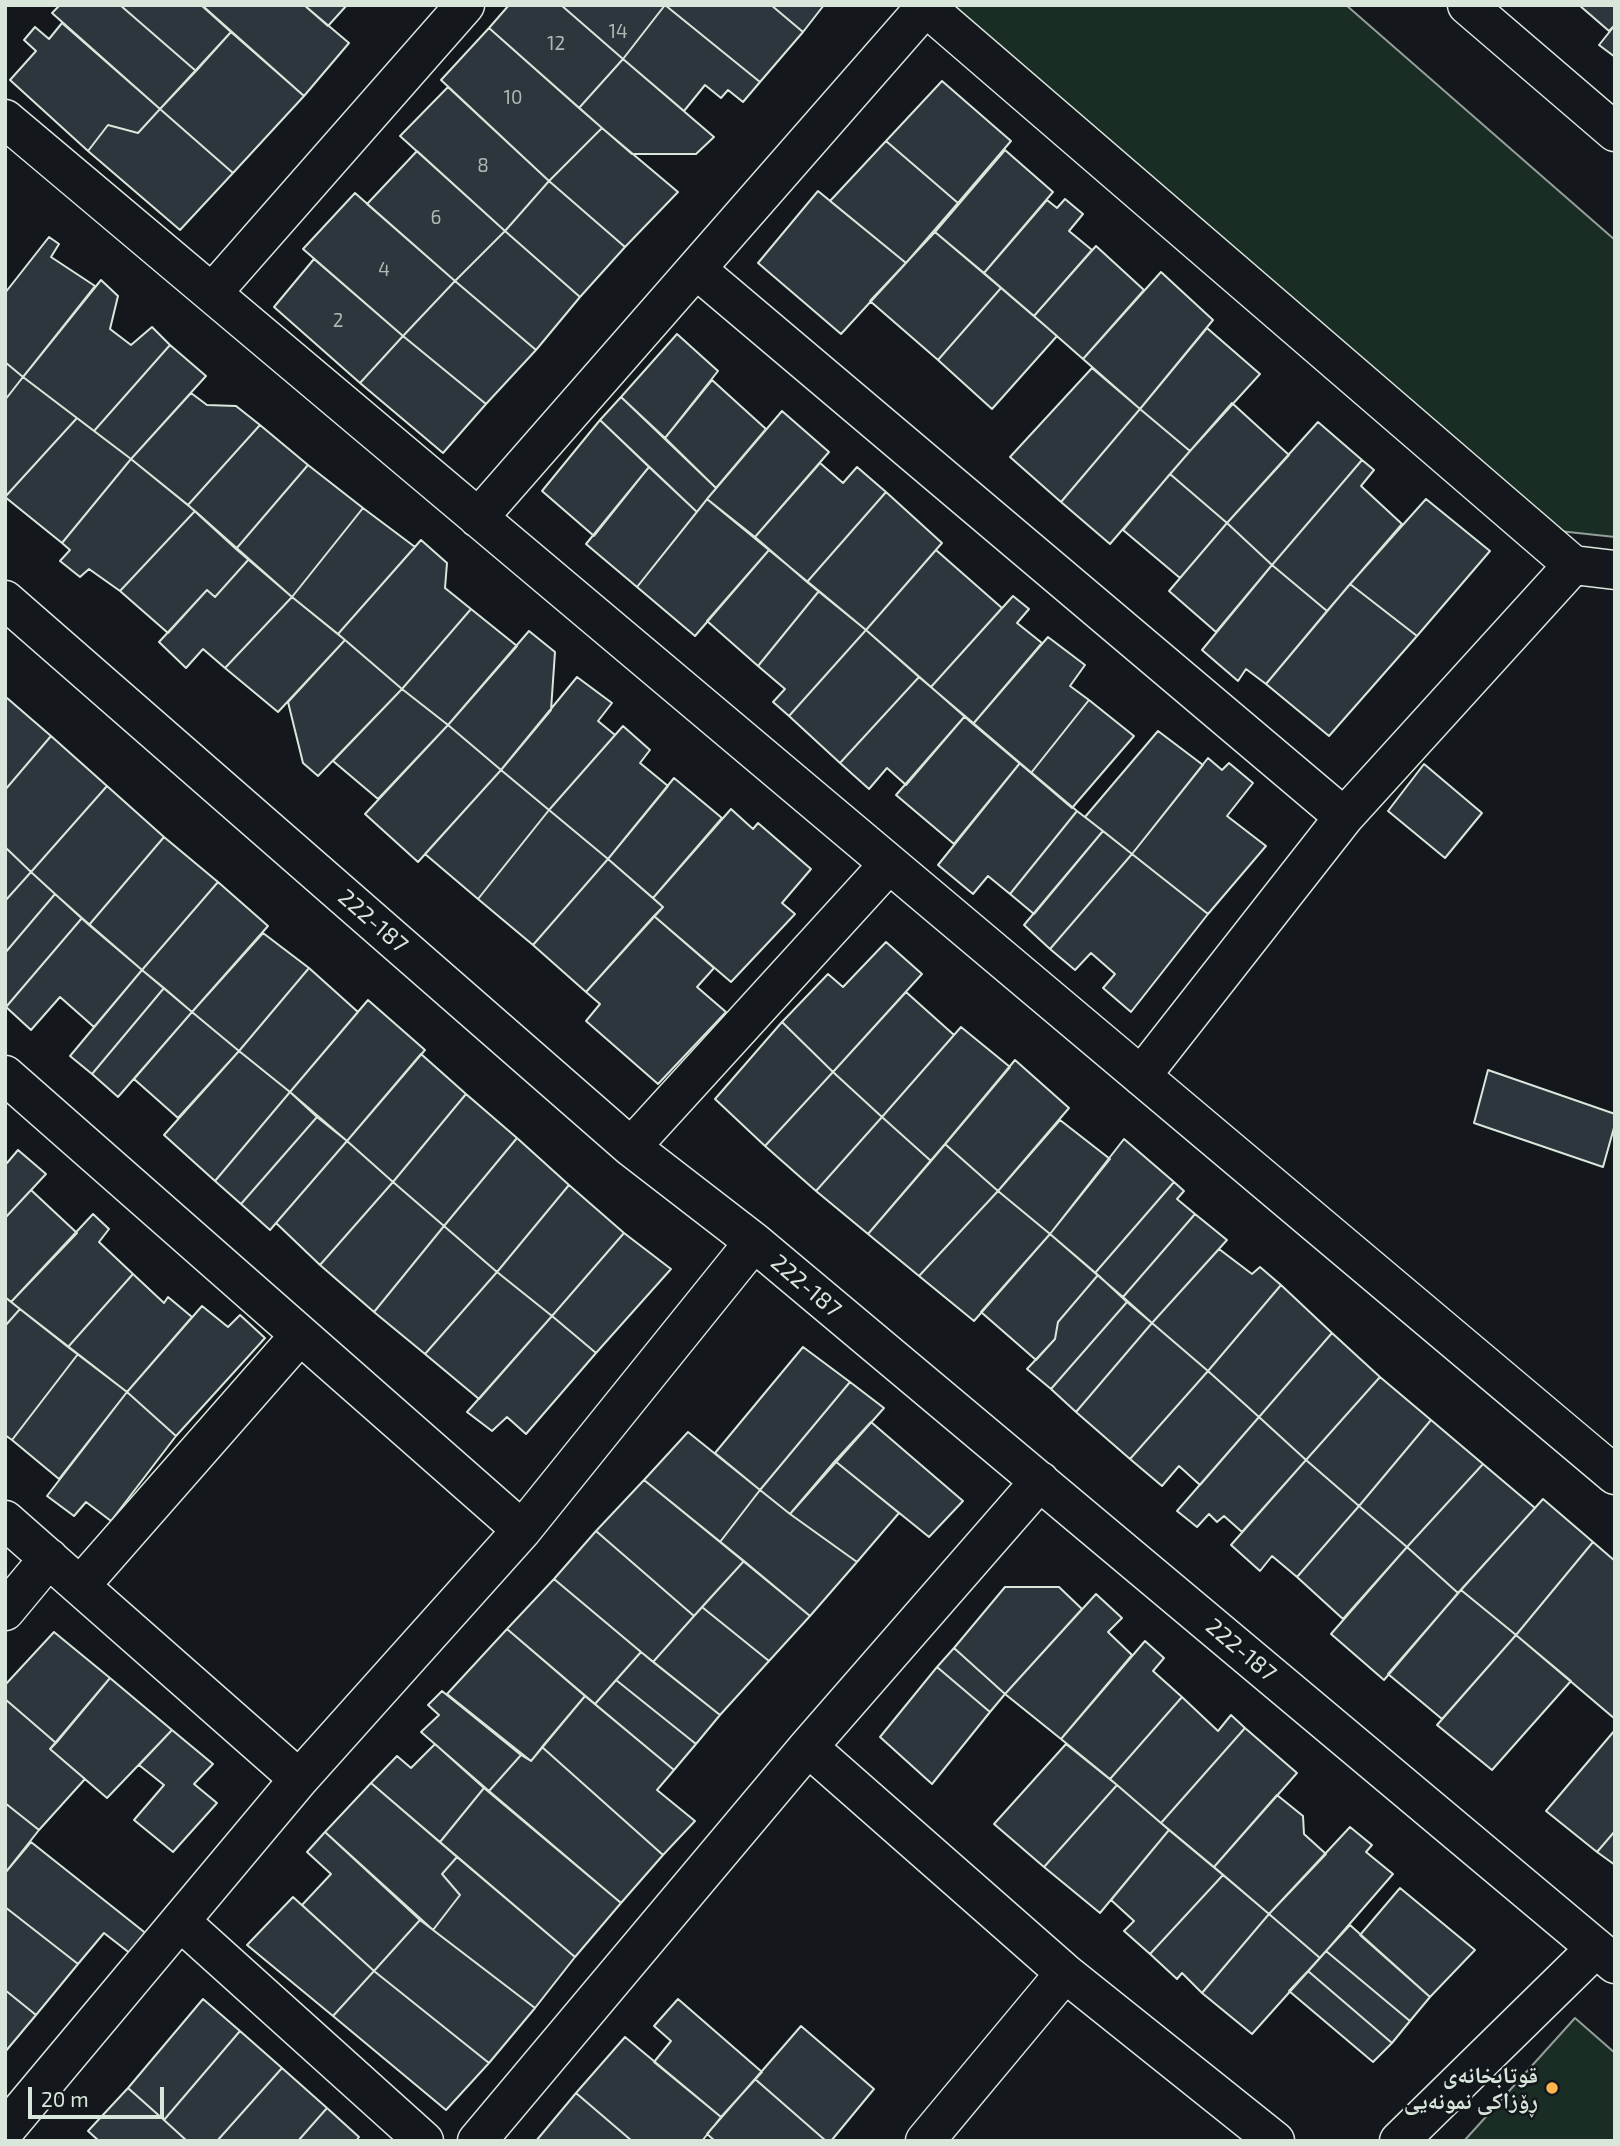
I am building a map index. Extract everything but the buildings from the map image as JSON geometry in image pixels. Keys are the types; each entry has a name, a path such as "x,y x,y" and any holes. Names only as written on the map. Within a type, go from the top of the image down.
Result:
{"street":[{"path":"212,293 465,5"},
{"path":"1466,5 1615,132"},
{"path":"478,517 927,6 1573,565 1615,570"},
{"path":"5,119 1615,1475"},
{"path":"696,269 1344,817"},
{"path":"1141,1076 1344,817 1573,565"},
{"name":"222-187","path":"5,600 631,1147 754,1242 1605,1956"},
{"path":"631,1147 889,864"},
{"path":"5,1075 522,1530"},
{"path":"5,2130 299,1779 522,1530 754,1242"},
{"path":"80,1586 300,1335"},
{"path":"477,2141 808,1747 1040,1481"},
{"path":"5,1520 299,1779"},
{"path":"5,1611 49,1559"},
{"path":"808,1747 1065,1973 1275,2141"},
{"path":"181,1922 424,2141"},
{"path":"1399,2141 1605,1956"},
{"path":"925,2141 1065,1973"}],"green space":[{"path":"956,5 1346,5 1615,240 1615,537 1559,531 952,10"},
{"name":"قوتابخانەی ڕۆزاکی نمونەیی","path":"1575,2018 1615,2053 1615,2141 1464,2141"}],"place":[{"name":"قوتابخانەی ڕۆزاکی نمونەیی","path":"1552,2088"}]}
